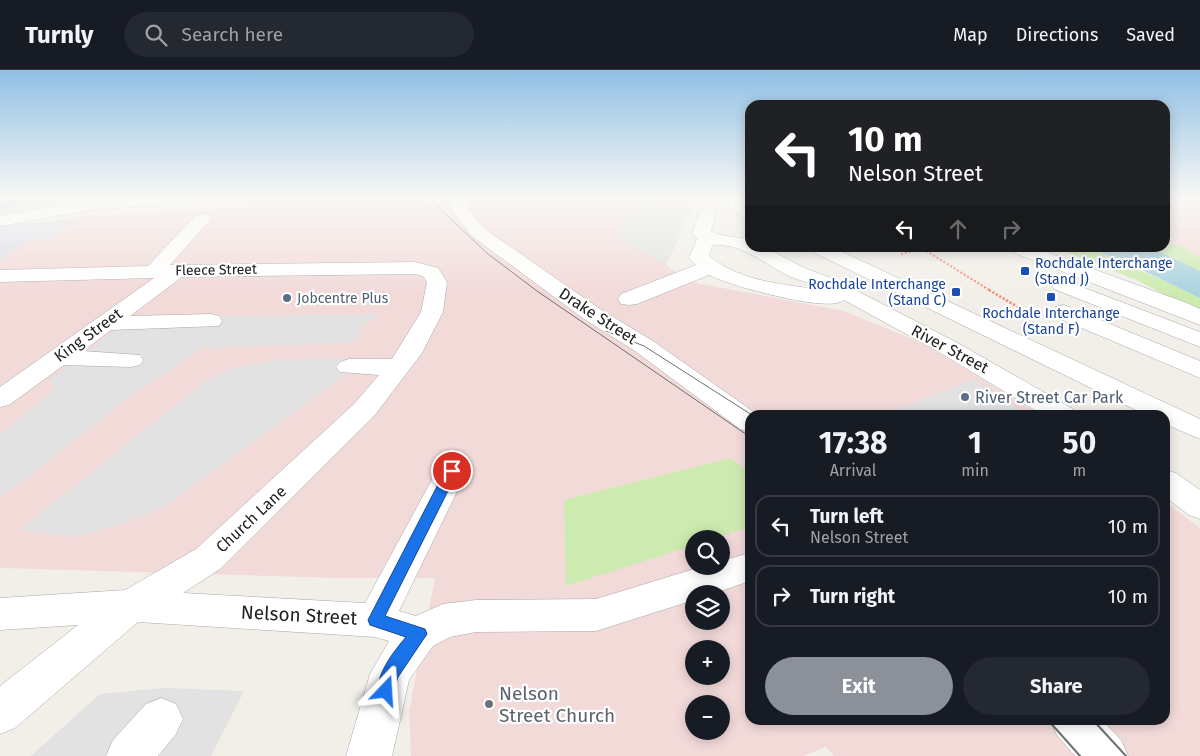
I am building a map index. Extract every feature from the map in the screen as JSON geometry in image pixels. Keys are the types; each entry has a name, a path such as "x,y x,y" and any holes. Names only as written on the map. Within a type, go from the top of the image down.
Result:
{"street":[{"name":"King Street","path":"0,399 104,323 165,271 194,230"},
{"name":"Drake Street","path":"477,230 592,314 644,346 745,418"},
{"path":"629,299 710,267 699,258 704,243 710,240 701,233 702,230"},
{"name":"River Street","path":"710,240 731,240 745,245"},
{"name":"River Street","path":"761,252 794,271 827,284 975,361 1055,410"},
{"path":"828,252 1158,410"},
{"path":"1030,252 1180,308 1200,318"},
{"name":"River Street","path":"710,267 721,274 794,292 861,302"},
{"name":"Fleece Street","path":"0,276 165,271 416,268 431,272"},
{"name":"Church Lane","path":"0,713 131,606 208,559 364,410 400,367 432,312 437,282 431,272"},
{"path":"1062,294 1200,330"},
{"path":"1062,294 1200,340"},
{"path":"1062,294 1200,348"},
{"path":"1062,294 1200,358"},
{"path":"1062,294 1200,370"},
{"path":"952,311 1023,328 1200,410"},
{"path":"104,323 212,321"},
{"path":"58,357 131,360"},
{"path":"349,368 400,367"},
{"path":"1170,416 1200,430"},
{"path":"376,620 452,471"},
{"path":"1170,485 1200,507"},
{"path":"369,756 390,674 404,652 419,634 443,622 476,616 596,615 745,568"},
{"name":"Nelson Street","path":"0,614 131,606 376,620 419,634"},
{"path":"129,756 161,719"},
{"path":"1077,725 1105,756"}],"shaded area":[{"path":"0,230 62,230 50,239 30,240 0,261"},
{"path":"47,230 682,230 666,265 691,282 844,311 924,344 1032,410 745,410 745,725 1170,725 1170,506 1200,528 1200,756 834,756 826,747 803,756 411,756 409,711 435,578 336,578 0,568 0,255"},
{"path":"618,230 682,230 666,265 614,235"},
{"path":"1170,230 1200,230 1200,258 1181,246 1170,244"},
{"path":"382,314 361,326 358,338 350,343 203,348 125,400 20,484 0,496 0,434 51,393 56,384 47,382 127,321 162,317"},
{"path":"361,358 342,377 163,508 120,524 75,537 20,530 205,381 235,367 278,360"},
{"name":"River Street Car Park","path":"973,379 1020,410 896,410"},
{"path":"164,688 244,691 211,756 31,756 100,694"}],"green space":[{"path":"1170,244 1181,246 1200,258 1200,271 1160,252 1170,252"},
{"path":"1066,252 1098,252 1185,290 1200,298 1200,314 1139,281"},
{"path":"730,458 745,469 745,529 730,533 730,530 685,530 685,548 566,586 564,500"}],"water":[{"path":"1099,252 1160,252 1200,271 1200,298 1142,270"}],"tram line":[{"path":"463,230 488,254 537,291 745,434"},
{"path":"606,331 644,346 745,411"},
{"path":"1052,725 1080,756"},
{"path":"1098,725 1126,756"}],"place":[{"name":"Rochdale Interchange (Stand J)","path":"1025,271"},
{"name":"Rochdale Interchange (Stand C)","path":"956,292"},
{"name":"Rochdale Interchange (Stand F)","path":"1051,297"},
{"name":"Jobcentre Plus","path":"287,298"},
{"name":"River Street Car Park","path":"965,397"},
{"name":"Nelson Street Church","path":"489,704"}],"route":[{"path":"386,691 390,674 404,652 419,634 376,620 452,471"}]}
